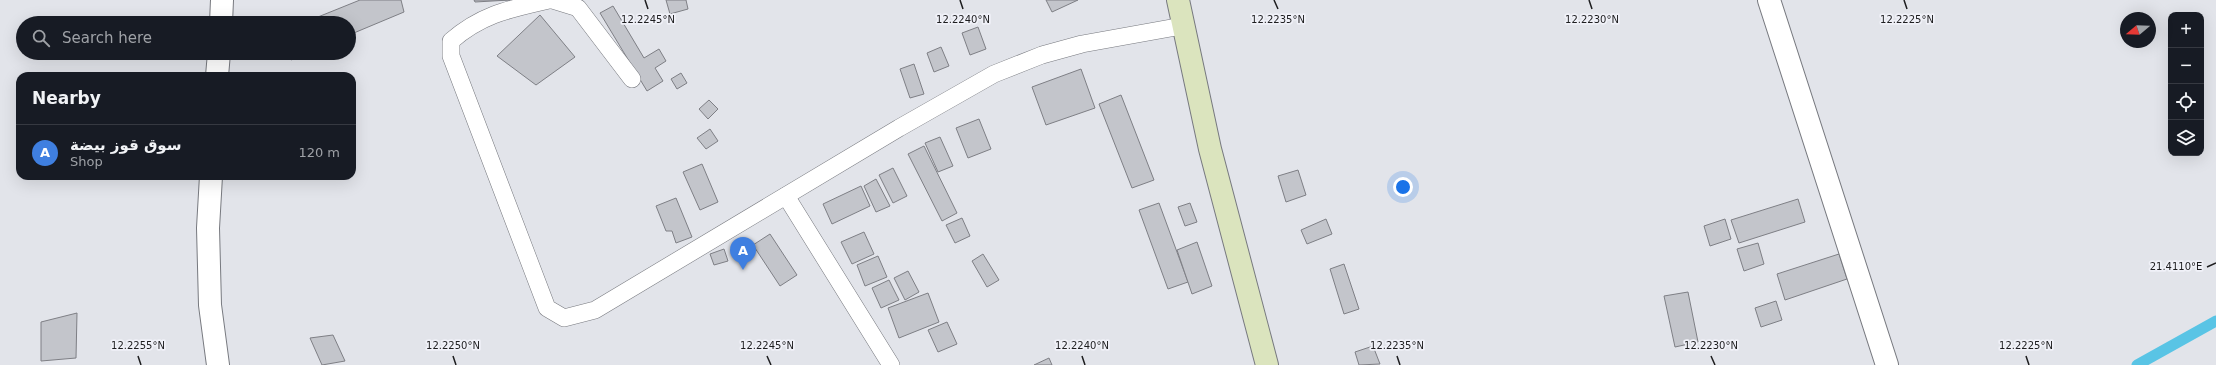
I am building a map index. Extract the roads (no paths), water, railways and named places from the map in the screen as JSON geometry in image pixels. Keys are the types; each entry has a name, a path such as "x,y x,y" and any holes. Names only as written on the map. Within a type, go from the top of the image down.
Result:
{"main road":[{"path":"1178,0 1182,26 1210,149 1267,365"}],"street":[{"path":"221,16 222,0"},
{"path":"1770,0 1887,365"},
{"path":"217,72 218,60"},
{"path":"212,180 208,228 210,305 218,365"}],"lane":[{"path":"632,79 578,8 551,0 506,9 468,26 451,41 451,56 547,308 564,318 596,310 994,74 1042,56 1082,44 1182,26"},
{"path":"786,196 891,365"}],"waterway":[{"path":"2137,365 2216,321"}],"place":[{"name":"سوق قوز بيضة","path":"743,270"}]}
